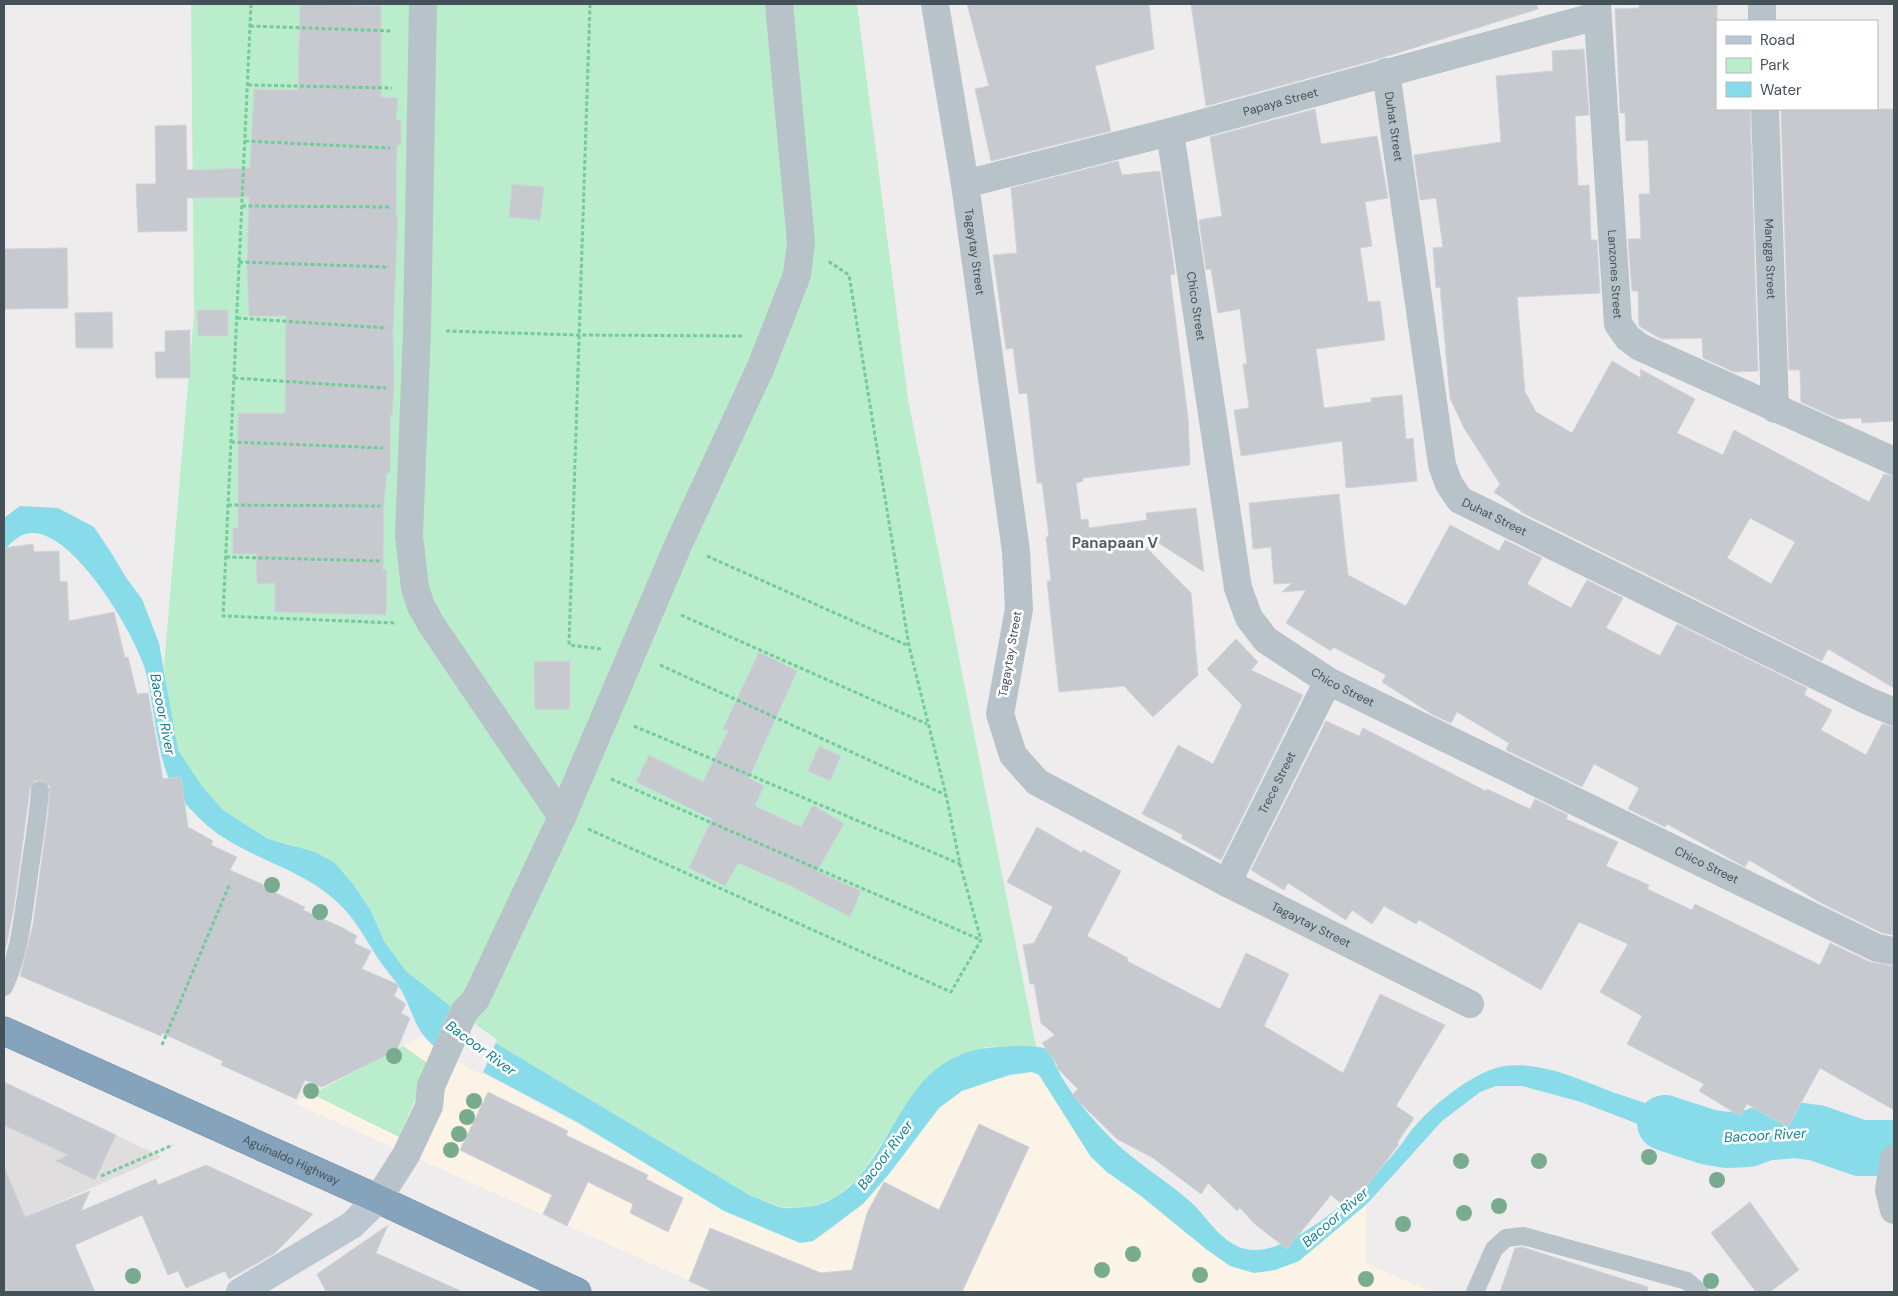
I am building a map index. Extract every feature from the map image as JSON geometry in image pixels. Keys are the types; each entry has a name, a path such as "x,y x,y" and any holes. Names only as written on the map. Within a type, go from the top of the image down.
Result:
{"highway":[{"name":"Aguinaldo Highway","path":"4,1031 312,1172 378,1199 577,1292"}],"street":[{"path":"423,4 417,330 409,536 415,588 421,606 431,624 562,817"},
{"path":"240,1292 352,1225 378,1199 406,1155 429,1106 431,1086 449,1066 472,1011 562,817 679,544 760,370 797,275 801,242 779,4"},
{"name":"Tagaytay Street","path":"935,4 965,184 1016,550 1019,609 1000,714 1013,755 1037,782 1227,883 1470,1004"},
{"path":"1762,4 1762,20"},
{"name":"Papaya Street","path":"965,184 1170,132 1386,72 1597,10"},
{"name":"Lanzones Street","path":"1597,10 1618,324 1628,338 1640,347 1894,461"},
{"name":"Duhat Street","path":"1386,72 1442,465 1450,484 1460,500 1866,700 1894,712"},
{"name":"Mangga Street","path":"1765,110 1775,409"},
{"name":"Chico Street","path":"1170,132 1238,588 1249,618 1266,640 1328,681 1877,948 1894,950"},
{"name":"Trece Street","path":"1227,883 1328,681"},
{"path":"1893,1165 1889,1190 1894,1210"}],"lane":[{"path":"4,987 12,969 22,922 37,829 40,790"},
{"path":"1475,1292 1494,1250 1506,1238 1523,1236 1687,1281 1700,1292"}],"path":[{"path":"251,4 223,616 431,624"},
{"path":"590,4 569,645 632,653 946,795"},
{"path":"250,26 422,33"},
{"path":"248,85 421,89"},
{"path":"245,141 420,149"},
{"path":"242,206 419,208"},
{"path":"562,817 951,992 981,940 960,864 946,795 909,646 848,275 801,242"},
{"path":"239,262 418,268"},
{"path":"237,318 417,330 579,335 773,336"},
{"path":"234,378 415,390"},
{"path":"231,442 413,449"},
{"path":"228,504 410,506"},
{"path":"679,544 909,646"},
{"path":"226,557 412,562"},
{"path":"653,603 927,724"},
{"path":"606,714 960,864"},
{"path":"583,766 981,940"},
{"path":"162,1045 230,883"},
{"path":"101,1176 173,1145"}],"shaded area":[{"path":"422,1036 435,1047 634,1155 724,1211 800,1243 813,1241 836,1226 889,1174 939,1108 962,1091 984,1082 1032,1072 1039,1075 1091,1157 1107,1172 1141,1196 1206,1249 1299,1261 1367,1204 1365,1263 1432,1292 715,1292 294,1103"},
{"path":"4,1082 162,1157 4,1226"}],"green space":[{"path":"191,4 857,4 908,399 1036,1046 985,1047 916,1091 860,1176 836,1198 813,1206 795,1208 781,1207 751,1196 499,1045 455,1012 406,971 384,941 371,911 353,884 335,863 291,845 268,839 223,810 202,786 178,750 172,728 164,666 194,314"},
{"path":"403,1046 430,1065 399,1137 312,1094"}],"water":[{"path":"20,506 58,508 94,527 142,599 159,643 178,750 202,786 223,810 268,839 315,852 335,863 353,884 371,911 384,941 406,971 499,1045 751,1196 776,1206 782,1208 806,1207 829,1201 848,1188 864,1171 919,1086 935,1070 949,1060 964,1053 1010,1046 1029,1046 1047,1049 1061,1076 1080,1104 1113,1140 1193,1204 1228,1241 1246,1249 1257,1250 1274,1247 1292,1239 1332,1213 1369,1181 1398,1149 1410,1131 1434,1107 1469,1081 1505,1066 1520,1065 1550,1070 1740,1133 1735,1152 1703,1147 1669,1136 1581,1102 1522,1086 1496,1086 1480,1092 1442,1121 1367,1204 1299,1261 1275,1270 1254,1273 1230,1266 1141,1196 1107,1172 1091,1157 1039,1075 1032,1072 1009,1075 962,1091 939,1108 889,1174 863,1204 813,1241 800,1243 724,1211 577,1122 435,1047 428,1041 418,1028 398,986 343,908 312,883 240,847 219,834 198,817 180,797 169,779 164,765 144,666 127,630 99,586 83,565 66,548 48,537 28,533 16,538 4,550 4,518"}],"pier":[{"path":"451,1006 497,1040 482,1075 433,1048"}],"building":[{"path":"300,4 381,6 381,97 398,98 396,120 401,120 401,145 397,145 396,215 398,215 393,332 394,383 392,416 390,415 390,473 387,473 384,501 383,570 387,570 386,615 275,612 275,583 257,584 256,554 233,554 233,528 238,528 238,413 285,413 286,316 249,316 247,265 249,197 187,198 187,231 138,232 136,184 156,184 155,126 186,125 187,170 250,168 254,89 298,90"},
{"path":"967,4 1149,4 1154,49 1095,66 1111,131 991,161 975,89 989,86"},
{"path":"1191,4 1537,4 1538,9 1375,60 1206,106"},
{"path":"1639,4 1717,4 1716,110 1750,110 1758,371 1734,372 1703,358 1702,338 1661,339 1639,326 1638,291 1632,291 1628,239 1641,239 1639,194 1650,194 1648,140 1626,141 1625,113 1620,113 1615,9 1639,8"},
{"path":"1584,49 1589,115 1575,116 1578,186 1589,185 1591,240 1597,240 1600,293 1517,297 1525,392 1536,412 1572,433 1612,361 1641,378 1640,369 1695,399 1677,433 1723,455 1734,430 1869,502 1884,474 1894,476 1894,688 1828,649 1822,661 1521,512 1494,492 1500,484 1464,428 1450,398 1440,287 1436,288 1433,248 1443,247 1436,198 1420,200 1414,155 1501,142 1496,76 1553,71 1552,51","holes":["1750,518 1795,542 1771,584 1727,558"]},
{"path":"1315,109 1321,144 1377,136 1388,198 1365,202 1372,246 1360,248 1368,302 1380,301 1385,340 1316,349 1324,408 1371,402 1371,398 1402,395 1406,439 1413,438 1417,481 1346,488 1342,441 1241,456 1234,410 1249,408 1243,364 1247,364 1240,309 1218,313 1211,269 1206,270 1199,220 1222,216 1210,137"},
{"path":"1894,109 1894,421 1862,423 1861,418 1838,419 1801,402 1800,370 1789,370 1781,110"},
{"path":"1118,161 1122,175 1160,171 1175,274 1170,275 1188,418 1190,465 1083,478 1083,481 1076,483 1081,520 1088,519 1089,528 1147,520 1146,513 1196,508 1204,572 1146,535 1141,542 1191,593 1198,675 1153,717 1124,686 1059,692 1047,581 1051,581 1046,537 1049,537 1042,483 1037,483 1027,393 1019,394 1013,348 1006,349 993,255 1017,253 1011,188"},
{"path":"512,184 544,187 540,220 509,217"},
{"path":"67,248 68,308 4,309 4,249"},
{"path":"197,310 228,310 228,336 198,336"},
{"path":"112,312 113,348 76,348 75,313"},
{"path":"190,330 190,378 156,378 155,352 165,352 165,331"},
{"path":"1339,494 1348,575 1406,606 1450,525 1499,551 1505,540 1542,558 1527,584 1571,608 1587,580 1623,598 1606,628 1660,656 1677,624 1807,688 1804,695 1832,710 1821,730 1866,755 1882,724 1894,727 1894,935 1882,933 1823,904 1749,860 1745,867 1667,824 1665,827 1628,809 1639,788 1594,764 1582,787 1506,750 1509,743 1457,712 1451,723 1433,715 1382,682 1386,675 1333,647 1331,651 1286,623 1306,590 1282,592 1292,583 1274,584 1271,547 1253,549 1249,503"},
{"path":"33,544 34,552 59,551 60,582 67,581 69,621 114,612 125,658 128,657 137,694 148,693 163,779 181,777 188,827 213,841 211,845 237,857 230,870 264,885 263,887 305,907 303,910 357,936 354,943 371,951 362,969 399,985 394,996 406,1004 401,1013 410,1018 397,1050 322,1087 305,1080 296,1099 221,1065 223,1061 162,1033 161,1036 20,976 33,924 48,814 50,786 41,780 35,781 30,789 14,907 4,957 4,548"},
{"path":"1236,639 1258,662 1251,670 1303,695 1221,860 1181,838 1183,835 1142,814 1178,745 1213,764 1242,705 1207,669"},
{"path":"759,652 797,671 749,778 764,786 755,806 801,827 813,805 844,824 817,871 861,891 850,917 791,886 738,863 725,886 689,868 712,819 636,782 649,755 703,782 728,731 723,729"},
{"path":"570,661 570,709 535,709 534,662"},
{"path":"1326,721 1359,736 1363,728 1486,791 1487,789 1530,809 1535,799 1568,815 1566,819 1618,842 1606,866 1649,885 1647,889 1692,910 1695,904 1820,965 1830,943 1870,962 1894,966 1894,1110 1820,1068 1788,1127 1747,1104 1740,1116 1699,1091 1704,1084 1627,1044 1642,1016 1600,992 1628,944 1579,922 1541,990 1419,920 1416,924 1384,906 1372,924 1352,910 1346,920 1288,883 1284,890 1251,870"},
{"path":"819,746 841,756 830,781 808,771"},
{"path":"1037,827 1082,853 1083,850 1121,871 1087,936 1128,958 1127,961 1220,1009 1246,953 1289,974 1264,1026 1343,1073 1380,994 1445,1025 1396,1106 1414,1118 1397,1143 1399,1144 1364,1190 1360,1188 1342,1204 1331,1195 1287,1249 1256,1225 1240,1208 1237,1211 1208,1183 1201,1194 1153,1158 1117,1139 1072,1095 1078,1089 1056,1067 1058,1066 1042,1043 1055,1035 1041,1023 1034,984 1030,984 1023,945 1034,943 1053,907 1007,882"},
{"path":"4,1082 116,1135 95,1180 56,1161 68,1155 4,1125"},
{"path":"488,1092 568,1131 566,1135 648,1175 646,1179 683,1198 668,1232 630,1213 633,1204 588,1182 567,1226 543,1214 552,1195 460,1150"},
{"path":"979,1124 1029,1147 962,1292 713,1292 689,1281 710,1228 821,1273 852,1270 867,1213 884,1182 939,1210"},
{"path":"206,1165 313,1214 275,1253 229,1279 225,1271 186,1288 178,1271 168,1275 142,1215 75,1245 95,1292 4,1292 4,1167 25,1217 90,1191 81,1211 156,1179 158,1185"},
{"path":"1750,1202 1799,1270 1770,1292 1756,1292 1711,1233"},
{"path":"388,1225 376,1253 463,1292 326,1292 317,1274"},
{"path":"1522,1247 1648,1287 1647,1292 1500,1292 1515,1248"}],"waterway":[{"name":"Bacoor River","path":"1665,1123 1708,1137 1726,1140 1748,1139 1764,1133 1795,1130 1817,1133 1860,1148 1894,1148"}],"district":[{"name":"Panapaan V","path":"1115,543"}]}
